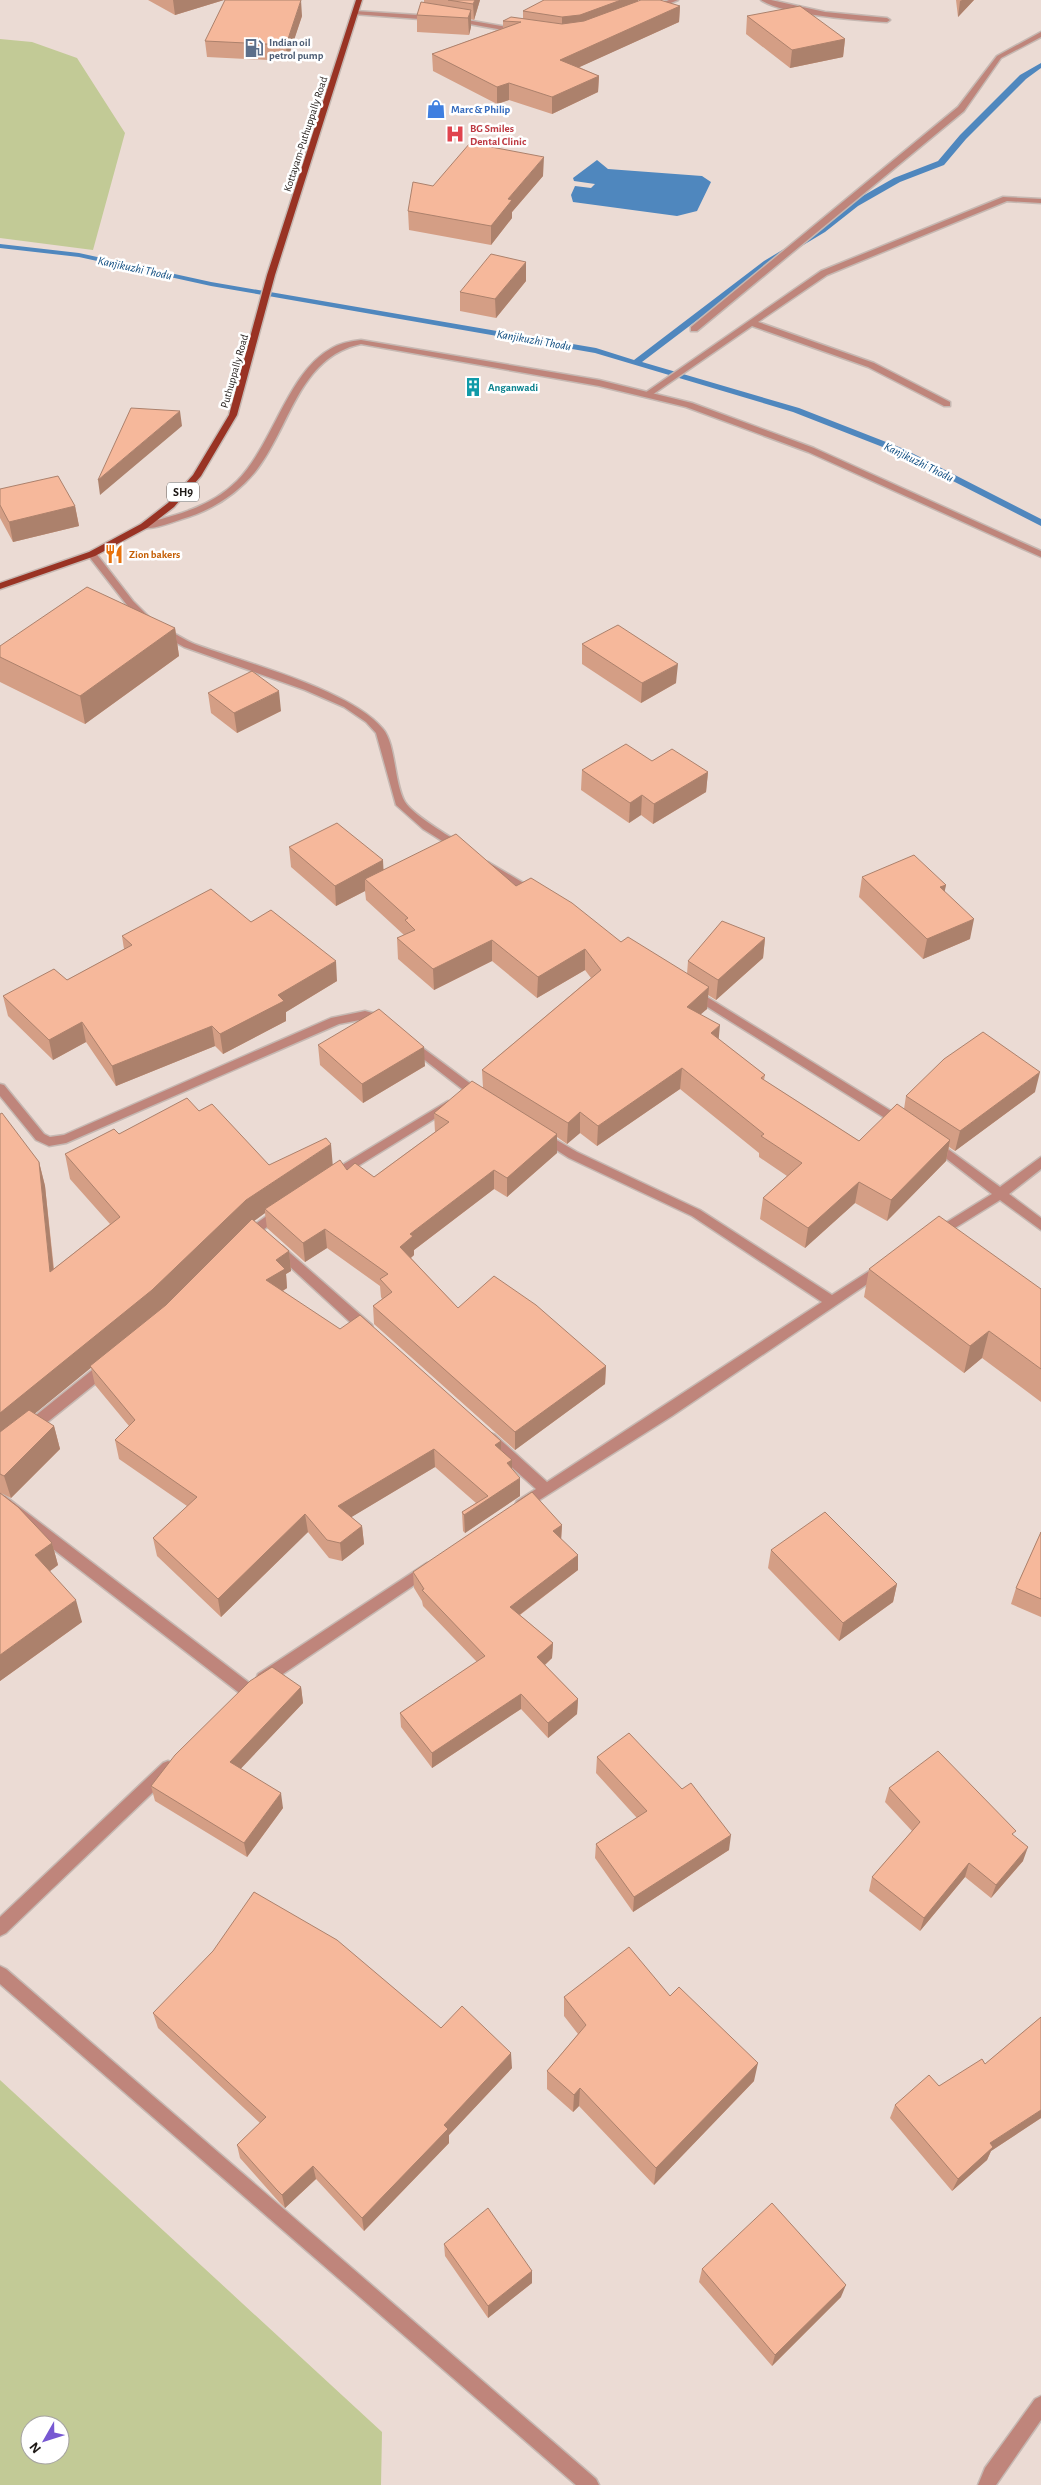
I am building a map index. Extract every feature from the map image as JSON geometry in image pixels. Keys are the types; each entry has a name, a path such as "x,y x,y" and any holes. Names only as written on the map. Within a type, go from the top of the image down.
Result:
{"main road":[{"name":"Kottayam-Puthuppally Road","path":"265,304 272,275 358,0"},
{"name":"Puthuppally Road","path":"0,586 92,554 144,526 171,505 197,476 233,415 265,304"}],"street":[{"path":"649,10 675,0"},
{"path":"764,0 794,8 840,16 887,20"},
{"path":"355,14 415,16 473,23 528,33"},
{"path":"694,329 961,109 999,57 1041,34"},
{"path":"646,395 824,273 1006,199 1041,201"},
{"path":"752,322 871,365 947,404"},
{"path":"144,526 178,519 207,508 240,483 261,458 308,374 321,358 332,350 361,342 544,373 689,405 811,450 1041,554"},
{"path":"92,554 136,610 174,639 309,688 348,705 370,720 381,732 400,803 428,827 544,901"},
{"path":"682,986 911,1128"},
{"path":"0,1088 40,1136 49,1142 66,1140 335,1021 357,1014 373,1015 384,1020 487,1101"},
{"path":"320,1185 472,1091"},
{"path":"534,1131 573,1155 696,1213 830,1301"},
{"path":"928,1139 999,1195 1041,1225"},
{"path":"927,1239 999,1195 1041,1162"},
{"path":"241,1242 255,1228 288,1206"},
{"path":"255,1228 379,1339"},
{"path":"513,1511 667,1412 830,1301 896,1259"},
{"path":"22,1434 120,1356"},
{"path":"480,1430 546,1489"},
{"path":"0,1500 248,1690"},
{"path":"234,1703 248,1690 438,1561"},
{"path":"0,1928 180,1756"},
{"path":"0,1974 590,2485"},
{"path":"987,2485 991,2474 1041,2404"}],"green space":[{"path":"0,39 32,42 77,58 125,133 93,250 0,238"},
{"path":"0,2080 382,2432 381,2485 0,2485"}],"water":[{"path":"597,160 608,169 702,176 711,182 697,211 677,216 573,202 571,195 575,186 591,188 595,184 574,181 573,178"}],"building":[{"path":"225,0 301,0 286,45 205,41"},
{"path":"448,0 475,0 473,4"},
{"path":"544,0 621,0 580,15 562,17 523,11"},
{"path":"641,0 660,0 680,6 560,60 599,76 552,97 509,83 497,87 432,54 521,22 503,21 511,17 562,24 584,21"},
{"path":"421,2 471,10 468,18 417,15"},
{"path":"800,6 845,39 792,50 747,16"},
{"path":"470,143 544,157 508,199 512,200 491,226 408,211 413,182 433,186"},
{"path":"491,254 526,262 495,299 460,292"},
{"path":"131,408 180,411 98,480"},
{"path":"58,476 75,506 9,522 0,505 0,489"},
{"path":"87,587 175,628 80,696 0,657 0,646"},
{"path":"618,625 678,664 642,683 582,644"},
{"path":"252,671 279,691 234,713 208,693"},
{"path":"626,744 652,761 672,749 708,772 654,804 642,795 630,803 582,770"},
{"path":"337,823 383,860 335,886 289,847"},
{"path":"456,834 516,886 531,878 572,903 621,942 628,937 709,987 687,1007 720,1025 711,1033 765,1075 761,1078 859,1141 897,1104 950,1140 891,1200 859,1182 808,1228 763,1198 802,1163 761,1136 764,1134 682,1068 598,1126 580,1112 568,1123 482,1070 601,970 585,949 538,977 492,940 433,969 397,938 415,930 405,920 408,918 365,879"},
{"path":"914,855 946,885 940,887 974,919 927,939 862,877"},
{"path":"211,889 251,922 271,910 336,961 278,995 284,1001 220,1034 212,1026 112,1066 82,1022 49,1040 3,996 54,969 67,980 132,945 122,936"},
{"path":"722,921 765,938 718,980 688,961"},
{"path":"379,1009 424,1047 362,1084 318,1045"},
{"path":"983,1032 1040,1072 960,1131 906,1096 944,1059"},
{"path":"472,1081 557,1134 507,1178 494,1170 410,1234 413,1236 400,1247 458,1308 494,1276 536,1305 606,1366 515,1432 373,1306 392,1292 380,1279 388,1274 325,1229 303,1243 265,1209 340,1160 347,1170 355,1163 374,1177 449,1122 434,1113"},
{"path":"187,1098 199,1111 212,1104 269,1165 326,1138 331,1144 246,1200 152,1290 0,1413 0,1114 2,1113 39,1162 50,1272 120,1217 65,1154 114,1129 119,1134"},
{"path":"939,1216 1041,1289 1041,1369 989,1331 970,1346 869,1269"},
{"path":"252,1219 289,1251 276,1260 285,1269 266,1280 340,1329 360,1315 501,1441 495,1445 512,1460 507,1463 520,1478 464,1515 462,1512 488,1496 434,1449 338,1506 362,1526 340,1543 327,1540 305,1514 218,1599 153,1538 197,1497 115,1440 135,1420 90,1366 166,1305"},
{"path":"29,1410 54,1426 4,1476 0,1474 0,1432"},
{"path":"532,1492 562,1525 553,1531 578,1555 510,1607 553,1643 537,1657 578,1699 548,1723 521,1694 432,1753 400,1713 485,1656 422,1590 424,1589 413,1572"},
{"path":"0,1493 18,1507 52,1543 35,1555 76,1600 0,1655"},
{"path":"825,1512 897,1584 843,1623 771,1550"},
{"path":"1041,1532 1041,1599 1016,1588"},
{"path":"272,1667 301,1687 230,1762 281,1793 244,1843 151,1786 175,1755 250,1681"},
{"path":"629,1733 682,1789 691,1783 731,1835 634,1897 596,1844 647,1811 597,1757"},
{"path":"938,1751 1016,1831 1012,1834 1028,1847 996,1885 969,1863 924,1918 872,1877 920,1822 889,1788"},
{"path":"254,1892 337,1940 441,2028 462,2006 511,2053 444,2125 448,2129 362,2218 313,2166 282,2195 237,2145 266,2117 153,2013 213,1951"},
{"path":"629,1947 670,1996 679,1987 758,2063 656,2168 580,2088 574,2095 547,2071 586,2025 564,1997"},
{"path":"1041,2017 1041,2110 990,2143 993,2147 958,2179 895,2105 929,2075 939,2086 982,2059 985,2064"},
{"path":"772,2203 846,2285 775,2355 702,2269"},
{"path":"488,2208 532,2271 488,2306 444,2244"}],"waterway":[{"path":"635,363 767,263 822,230 855,204 897,180 941,163 963,137 1023,77 1041,65"},
{"name":"Kanjikuzhi Thodu","path":"0,246 79,255 211,284 596,351 635,363"},
{"name":"Kanjikuzhi Thodu","path":"635,363 796,410 901,451 1041,523"}],"place":[{"name":"Indian oil petrol pump","path":"254,48"},
{"name":"Marc & Philip","path":"436,109"},
{"name":"BG Smiles Dental Clinic","path":"455,134"},
{"name":"Anganwadi","path":"473,387"},
{"name":"Zion bakers","path":"114,554"}]}
